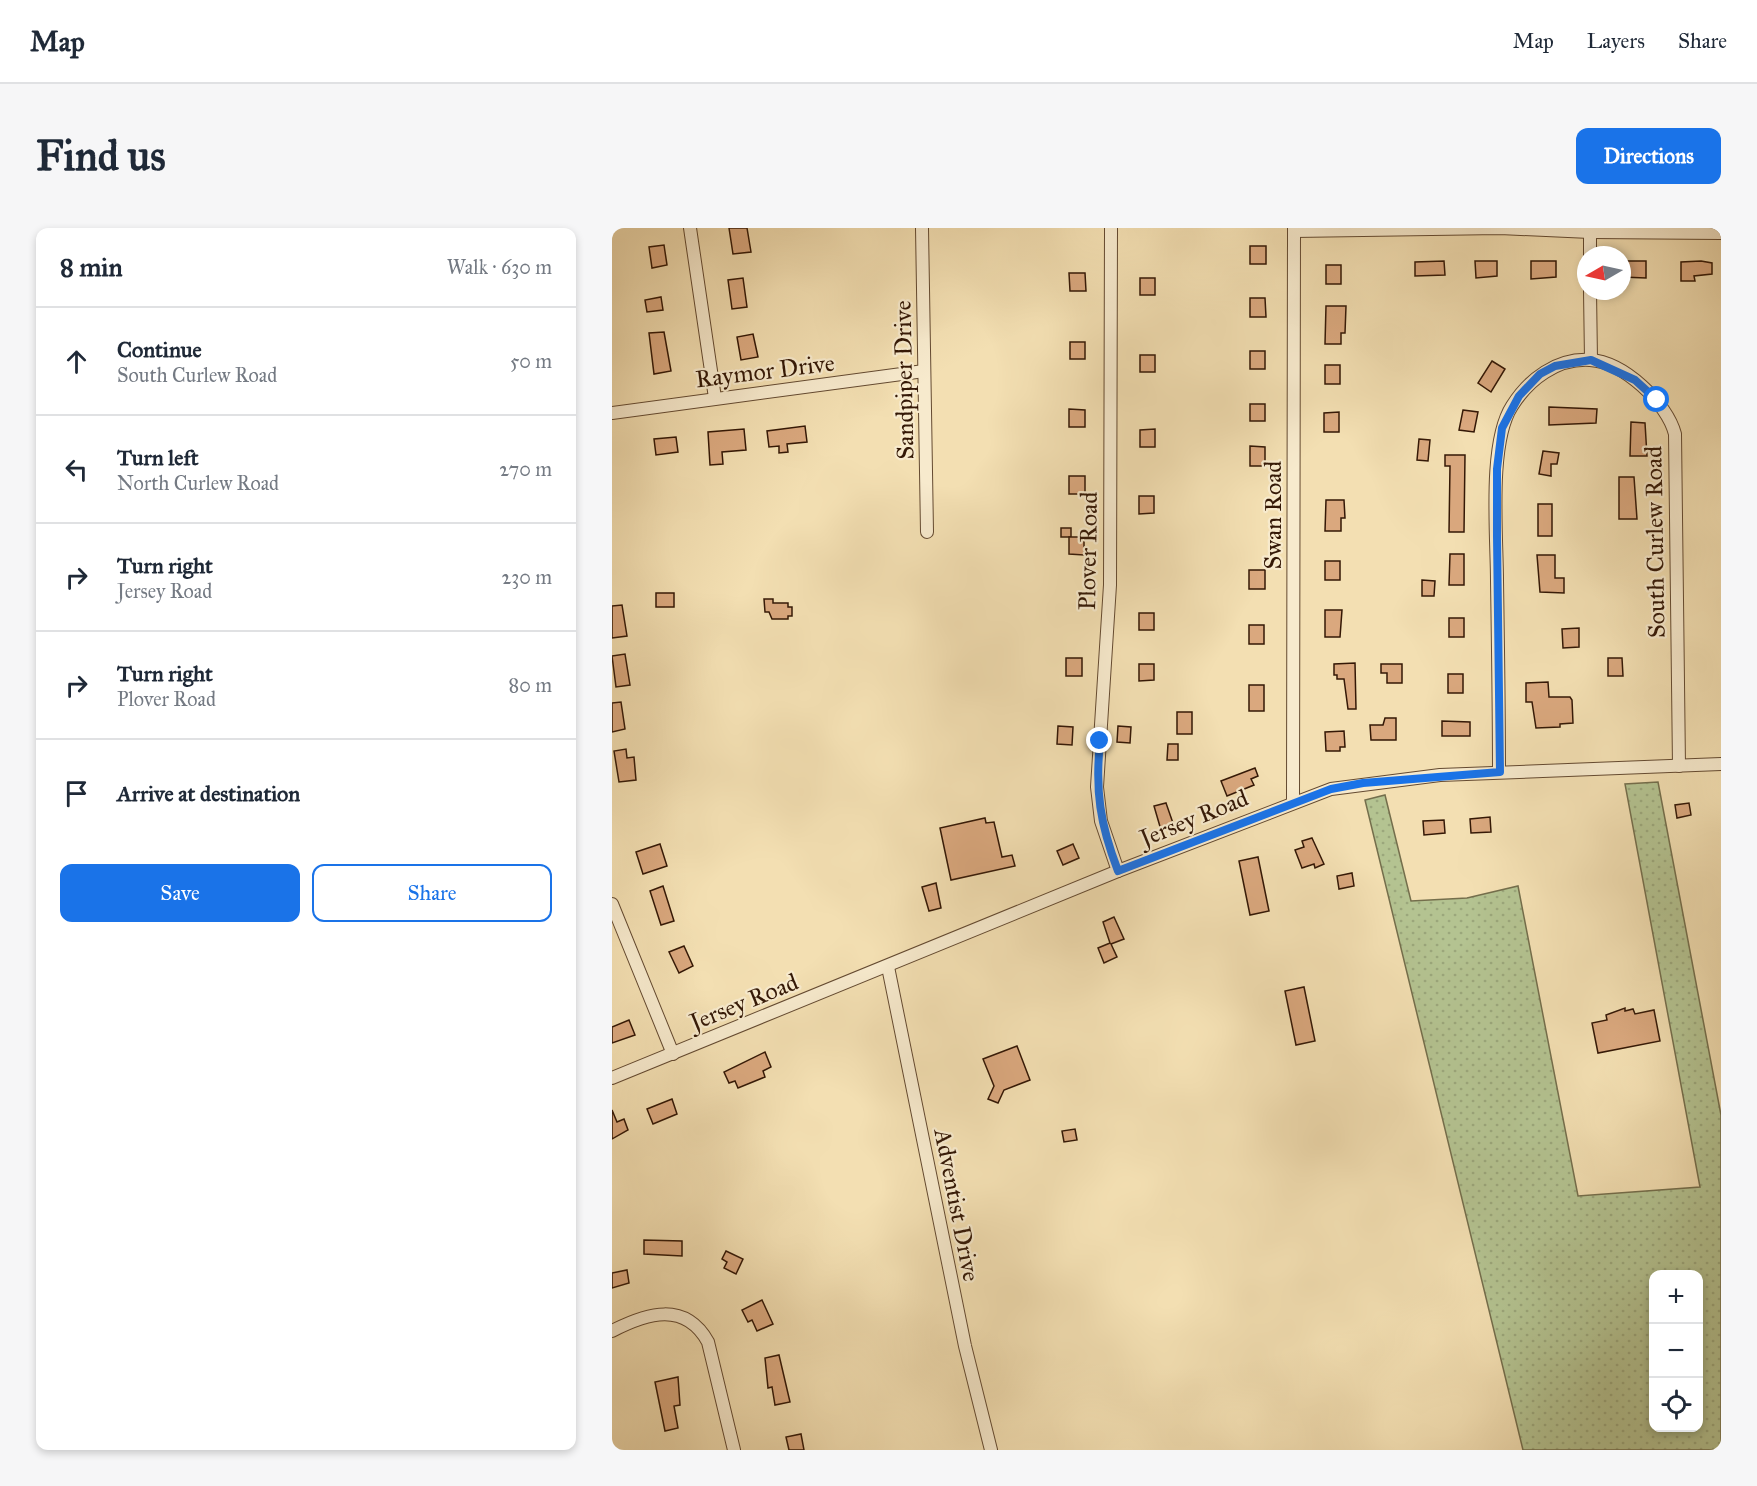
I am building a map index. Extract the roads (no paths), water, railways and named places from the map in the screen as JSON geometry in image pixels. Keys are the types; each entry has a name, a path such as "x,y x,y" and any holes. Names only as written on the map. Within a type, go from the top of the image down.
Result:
{"street":[{"path":"690,228 715,398"},
{"name":"Sandpiper Drive","path":"922,228 927,532"},
{"name":"Plover Road","path":"1111,228 1110,585 1097,778 1101,821 1118,871"},
{"path":"1294,230 1500,228 1590,232 1672,229 1721,232"},
{"name":"Swan Road","path":"1293,801 1294,230"},
{"path":"1590,232 1590,246"},
{"path":"1500,772 1497,514 1498,461 1502,428 1519,396 1540,374 1555,366 1591,360 1590,300"},
{"name":"South Curlew Road","path":"1591,360 1611,367 1647,389 1664,408 1675,434 1678,766"},
{"name":"Raymor Drive","path":"612,413 924,371"},
{"name":"Jersey Road","path":"612,1078 1118,871 1293,801 1331,789 1363,783 1500,772 1721,764"},
{"path":"612,903 673,1054"},
{"name":"Adventist Drive","path":"888,967 965,1346 991,1450"},
{"path":"612,1331 639,1319 673,1314 701,1329 708,1342 734,1450"}]}
